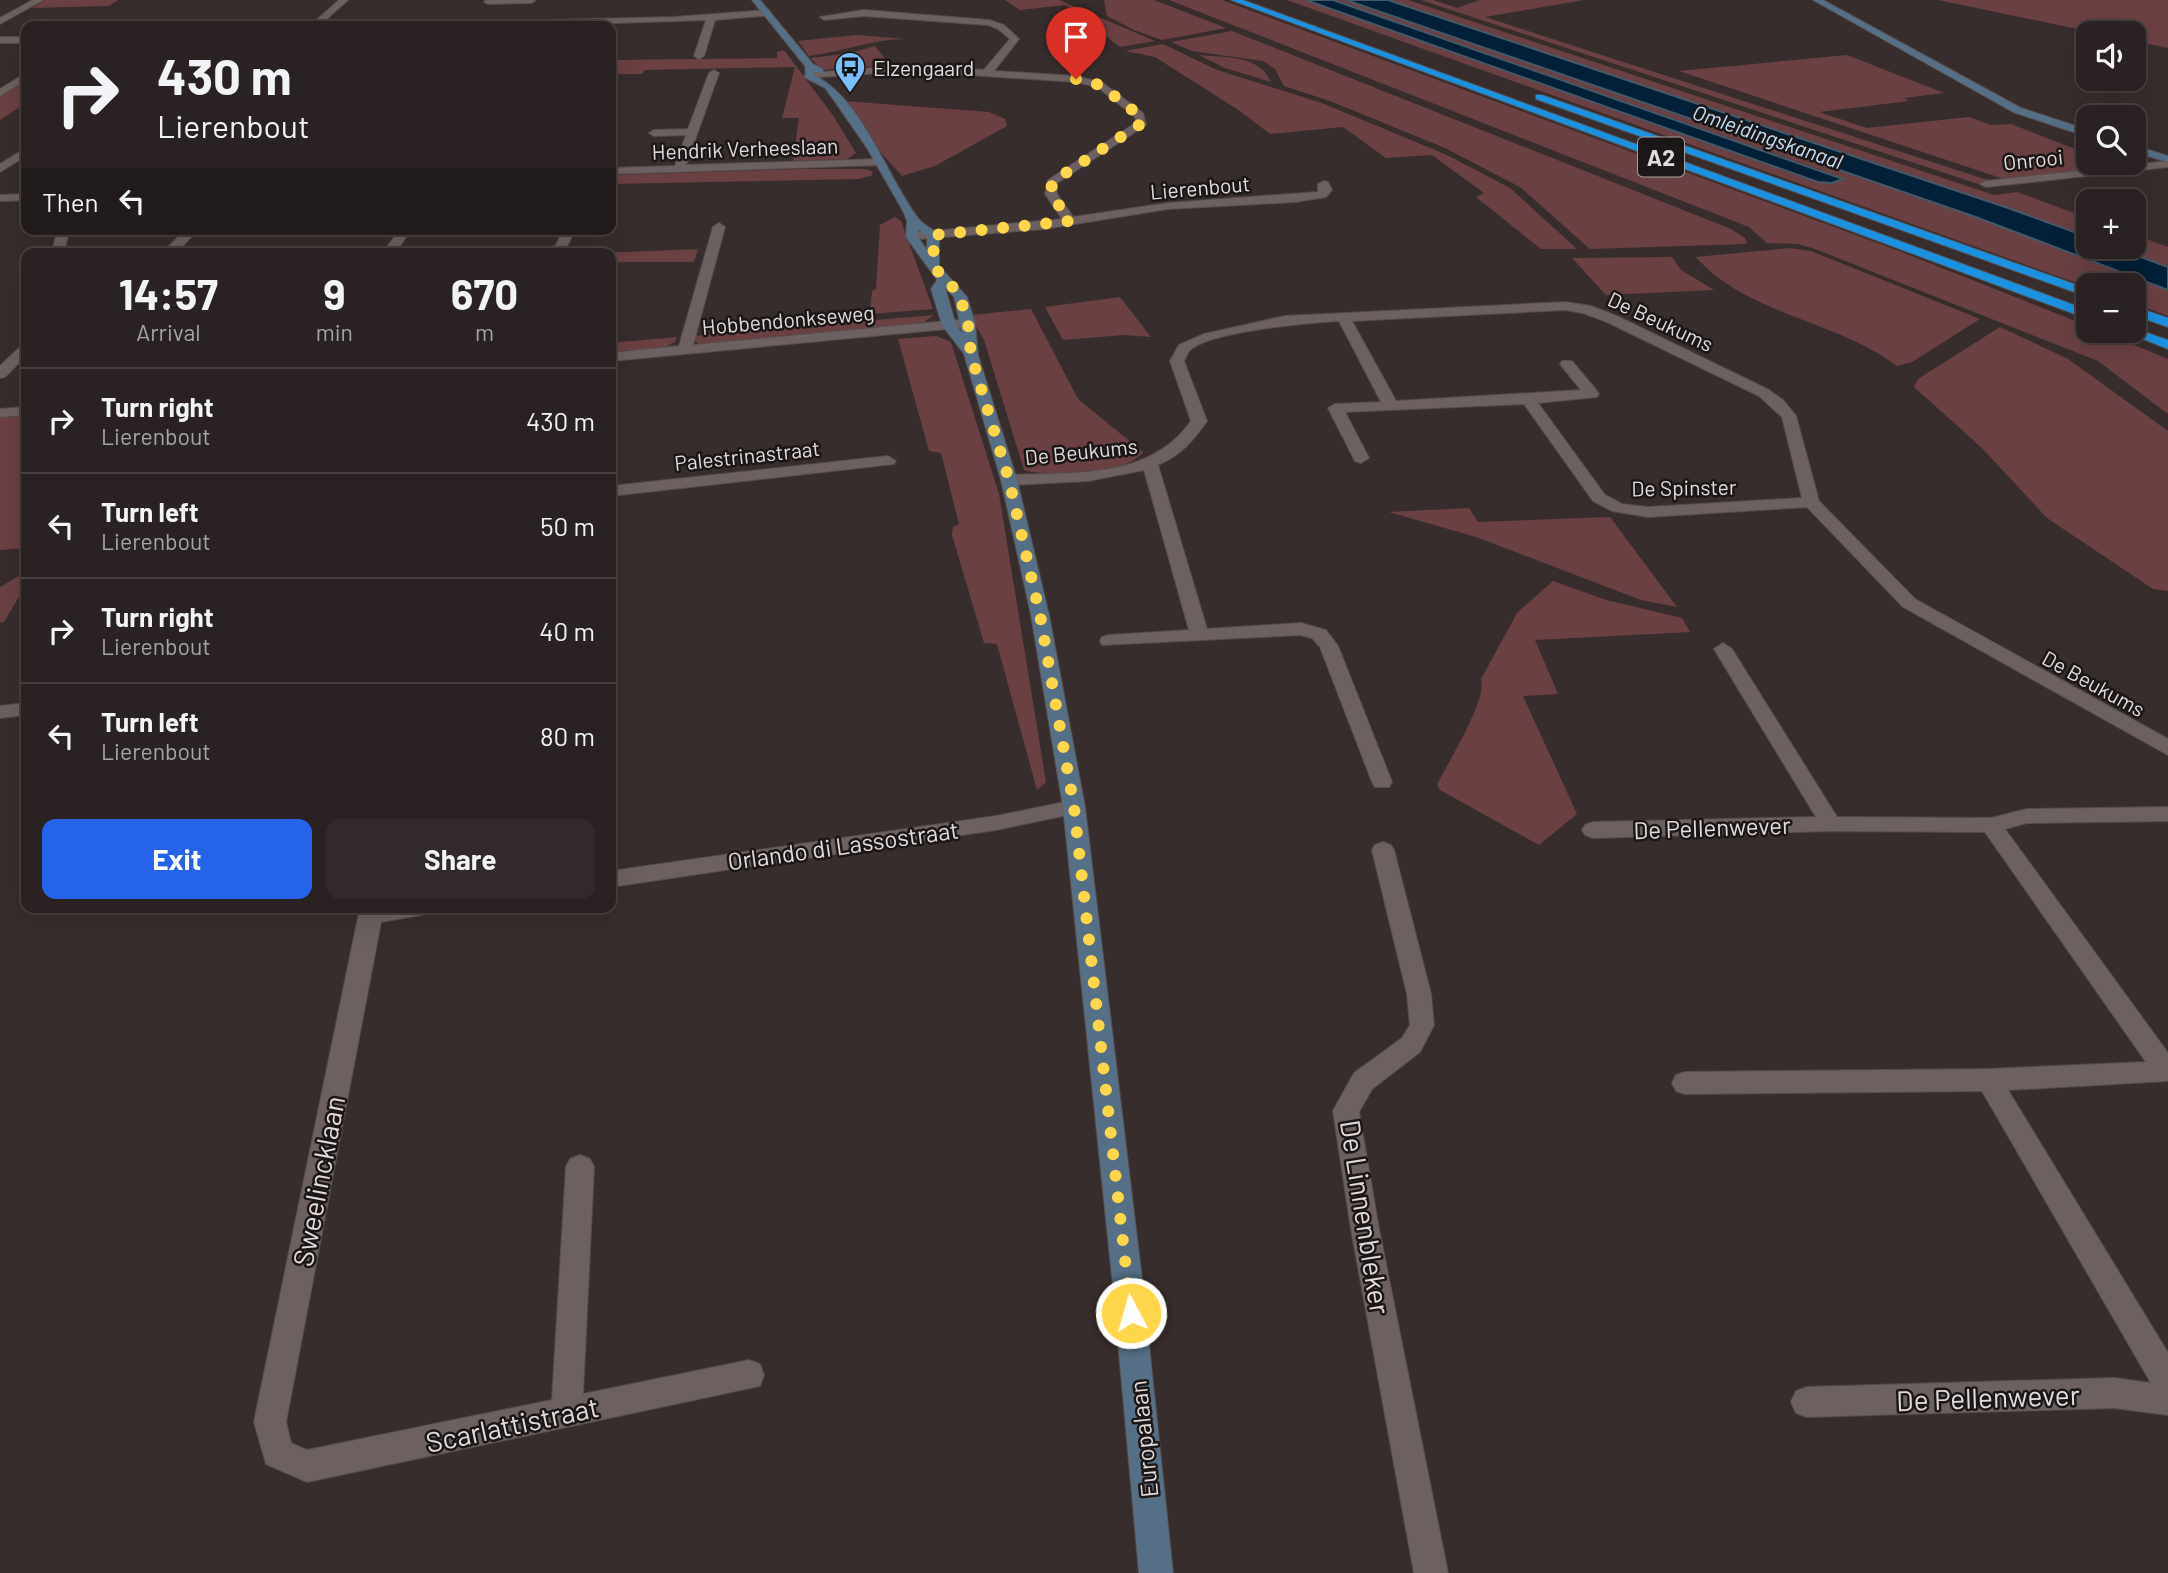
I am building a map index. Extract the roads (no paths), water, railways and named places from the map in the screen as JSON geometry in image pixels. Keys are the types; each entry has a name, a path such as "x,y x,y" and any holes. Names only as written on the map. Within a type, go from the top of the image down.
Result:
{"highway":[{"name":"A2","path":"1235,0 2076,311"},
{"path":"1270,0 1295,9"},
{"name":"A2","path":"1527,92 2076,289"},
{"path":"2146,315 2168,323"},
{"path":"2146,337 2168,345"}],"street":[{"path":"0,22 39,0"},
{"path":"488,2 532,0"},
{"path":"516,21 532,0"},
{"path":"756,0 769,13 809,71 828,86 892,180 913,221 933,235"},
{"path":"848,0 864,13"},
{"path":"1817,0 2017,110 2076,130"},
{"path":"320,21 340,3"},
{"path":"674,20 678,10"},
{"path":"616,21 769,13"},
{"path":"824,17 864,13 998,24 1015,39 987,73"},
{"path":"699,56 711,18"},
{"path":"619,30 624,21"},
{"path":"0,40 21,40"},
{"path":"809,71 827,74 897,68 987,73 1100,85 1142,119 1140,126 1052,182 1051,194 1070,221"},
{"path":"679,169 713,73"},
{"path":"827,74 828,86"},
{"path":"0,93 21,79"},
{"path":"654,133 691,132"},
{"path":"2146,153 2168,162"},
{"path":"0,169 21,154"},
{"name":"Hendrik Verheeslaan","path":"616,171 880,162"},
{"name":"Onrooi","path":"1986,184 2168,162"},
{"name":"Lierenbout","path":"912,237 1070,221 1168,206 1295,199 1322,195 1326,190 1324,184"},
{"path":"0,198 21,197"},
{"path":"912,237 913,221"},
{"path":"685,349 719,227"},
{"path":"173,248 187,235"},
{"name":"Europalaan","path":"933,235 934,264"},
{"name":"Europalaan","path":"912,237 943,280 952,286 960,297 968,323 971,355 1009,480 1040,615 1074,807 1124,1248 1157,1573"},
{"name":"Europalaan","path":"943,280 937,289 949,325 971,355"},
{"name":"De Beukums","path":"1009,480 1118,472 1150,465 1192,436 1199,421 1177,361 1184,348 1209,337 1285,320 1565,306 1586,309 1765,393 1779,403 1789,416 1811,502 1909,603 2168,748"},
{"path":"1343,317 1391,406"},
{"name":"Hobbendonkseweg","path":"616,356 968,323"},
{"path":"0,374 21,354"},
{"path":"1361,458 1335,408 1592,394 1567,364"},
{"name":"De Spinster","path":"1528,399 1599,498 1618,508 1648,512 1811,502"},
{"path":"0,413 21,411"},
{"name":"Palestrinastraat","path":"616,490 888,461"},
{"path":"1150,465 1199,633"},
{"path":"1109,641 1199,633 1301,629 1319,634 1329,646 1382,782"},
{"name":"De Pellenwever","path":"1723,649 1831,824"},
{"path":"0,712 21,710"},
{"name":"Orlando di Lassostraat","path":"616,878 996,822 1074,807"},
{"name":"De Pellenwever","path":"1593,830 1831,824 1991,825 2027,816 2168,814"},
{"path":"1991,825 2167,1070"},
{"name":"De Linnenbleker","path":"1383,850 1419,994 1422,1025 1410,1045 1363,1081 1346,1111 1365,1229 1431,1573"},
{"name":"Sweelincklaan","path":"278,1454 270,1422 372,913"},
{"path":"1685,1083 1989,1080 2167,1070"},
{"path":"1989,1080 2168,1382"},
{"path":"567,1413 580,1167"},
{"name":"Scarlattistraat","path":"278,1454 307,1466 749,1375"},
{"name":"De Pellenwever","path":"1807,1402 2114,1393 2168,1400"}],"water":[{"path":"1306,0 1333,0 1843,179 1832,183 1818,182"},
{"name":"Omleidingskanaal","path":"1346,0 1388,0 2008,208 2076,233 2076,255 1973,216"},
{"path":"2086,259 2146,259 2168,267 2168,290 2146,282 2146,273 2123,273"}],"place":[{"name":"Elzengaard","path":"850,94"}]}
